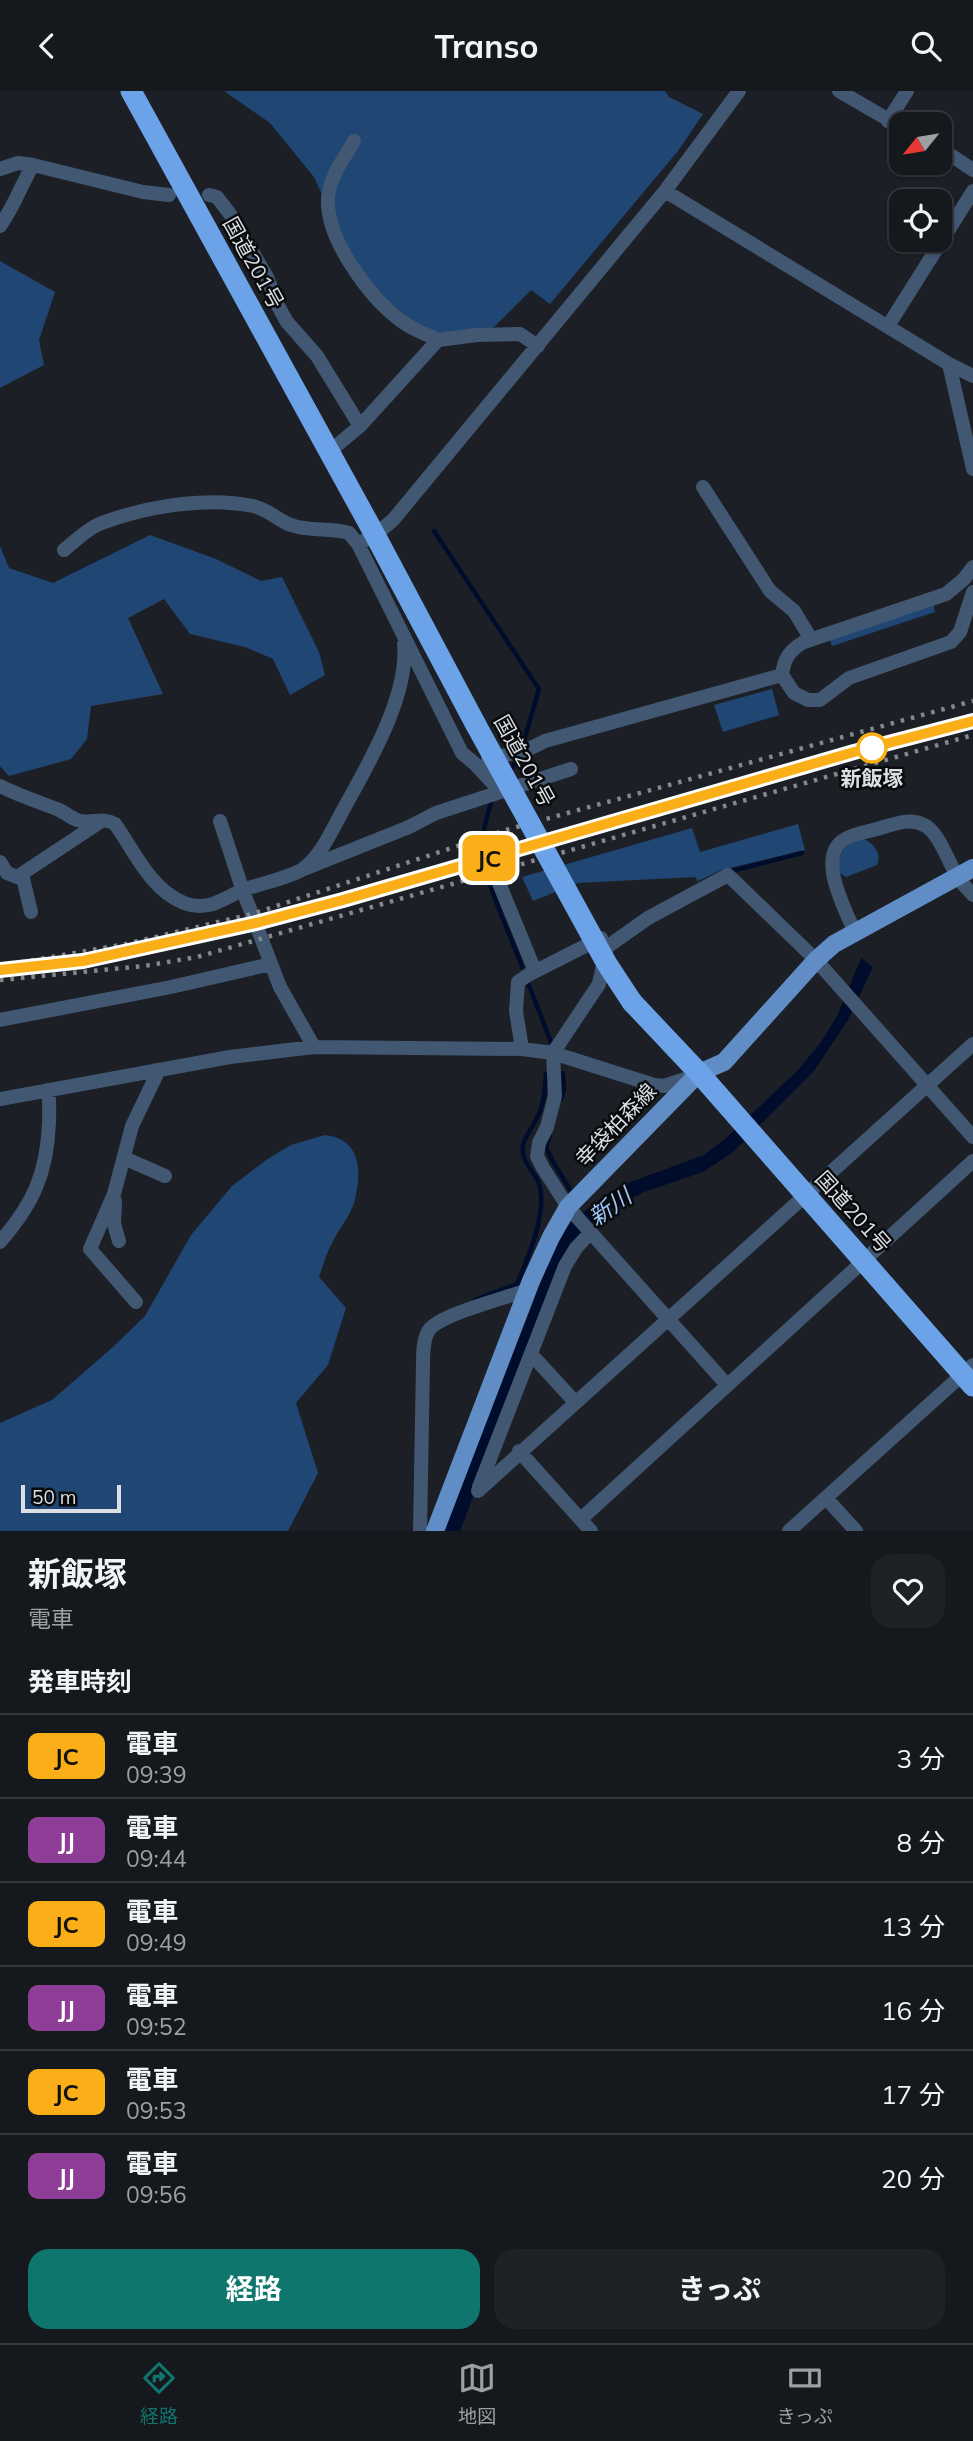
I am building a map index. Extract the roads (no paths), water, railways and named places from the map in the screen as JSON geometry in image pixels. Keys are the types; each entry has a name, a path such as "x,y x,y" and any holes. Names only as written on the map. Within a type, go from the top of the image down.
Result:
{"highway":[{"name":"国道201号","path":"131,91 329,452 367,540 476,725 607,964 632,1002 970,1375"}],"main road":[{"name":"幸袋柏森線","path":"435,1531 458,1483 527,1290 551,1237 699,1073 724,1062 816,960 834,944 973,868"}],"street":[{"path":"367,540 389,526 665,191 740,91"},
{"path":"839,91 889,121"},
{"path":"899,112 907,91"},
{"path":"354,141 334,176 328,199 331,223 361,279 381,305 403,322 438,340 477,335 520,334 538,346"},
{"path":"952,156 973,170"},
{"path":"0,169 18,163 33,165 143,192 169,195"},
{"path":"0,226 33,165"},
{"path":"665,191 973,376"},
{"path":"888,326 973,191"},
{"path":"209,195 217,197 230,214 268,277 278,306 287,321 317,356 360,426"},
{"path":"329,452 360,426 438,340"},
{"path":"949,364 973,469"},
{"path":"702,487 769,591 794,611 811,639"},
{"path":"64,550 99,524 169,505 211,503 254,506 277,516 289,525 349,533 367,540 404,639 462,753 474,762 501,792"},
{"path":"973,567 964,579 946,594 811,639 790,652 782,674 794,693 808,700 820,700 849,678 951,642 960,632 973,592"},
{"path":"946,594 958,602 965,614"},
{"path":"303,869 330,834 386,726 403,675 406,659 404,639"},
{"path":"474,762 527,750 545,741 782,674"},
{"path":"0,786 75,819 86,822 104,820 115,824 150,875 171,897 187,904 208,907 409,827 436,813 571,769"},
{"path":"0,862 7,873 17,877 104,820"},
{"path":"220,821 243,891 280,987 314,1047"},
{"path":"854,931 839,895 831,863 835,850 846,839 904,822 924,824 933,833 957,876 973,895"},
{"path":"22,874 31,912"},
{"path":"727,1385 572,1212 537,1156 555,1096 553,1053 599,984 607,947 648,918 728,875 816,960 973,1137"},
{"path":"499,883 535,971"},
{"path":"522,1049 516,1011 518,982 601,937 607,947"},
{"path":"0,1020 171,987 271,964"},
{"path":"478,1491 519,1451 973,1044"},
{"path":"0,1099 230,1057 314,1047 522,1049 553,1053 664,1086 699,1073"},
{"path":"136,1302 90,1249 114,1195 132,1126 156,1076 156,1070"},
{"path":"0,1243 20,1219 43,1174 48,1143 48,1090"},
{"path":"124,1158 165,1176"},
{"path":"581,1519 973,1161"},
{"path":"114,1195 114,1224 119,1241"},
{"path":"478,1491 565,1266 590,1231"},
{"path":"420,1531 423,1363 424,1344 429,1330 447,1318 527,1290"},
{"path":"531,1354 575,1402"},
{"path":"789,1531 970,1375"},
{"path":"519,1451 592,1531"},
{"path":"458,1483 478,1491"},
{"path":"826,1498 856,1531"}],"water":[{"name":"新川","path":"861,958 873,967 848,1020 814,1071 733,1152 703,1172 644,1192 613,1208 581,1234 560,1269 460,1531 444,1531 550,1259 567,1227 620,1186 704,1155 725,1139 798,1070 821,1042 837,1016"}],"waterway":[{"path":"434,531 539,689 523,744"},
{"path":"509,771 517,761"},
{"path":"492,799 483,835 484,860 492,890 522,967"},
{"path":"728,872 802,853"},
{"path":"528,983 551,1042"},
{"path":"561,1099 564,1089 563,1073"},
{"path":"475,1300 517,1284 536,1235 541,1195 537,1179 524,1156 523,1145 540,1111 546,1074"},
{"path":"550,1134 546,1147 573,1194"}],"railway":[{"path":"0,966 126,944 252,914 506,830 973,701"},
{"path":"248,925 854,752 973,721"},
{"path":"0,980 144,966 197,957 973,735"}],"train":[{"name":"JC","path":"0,970 83,961 256,923 854,752 973,721"}],"place":[{"name":"新飯塚","path":"872,748"}]}
